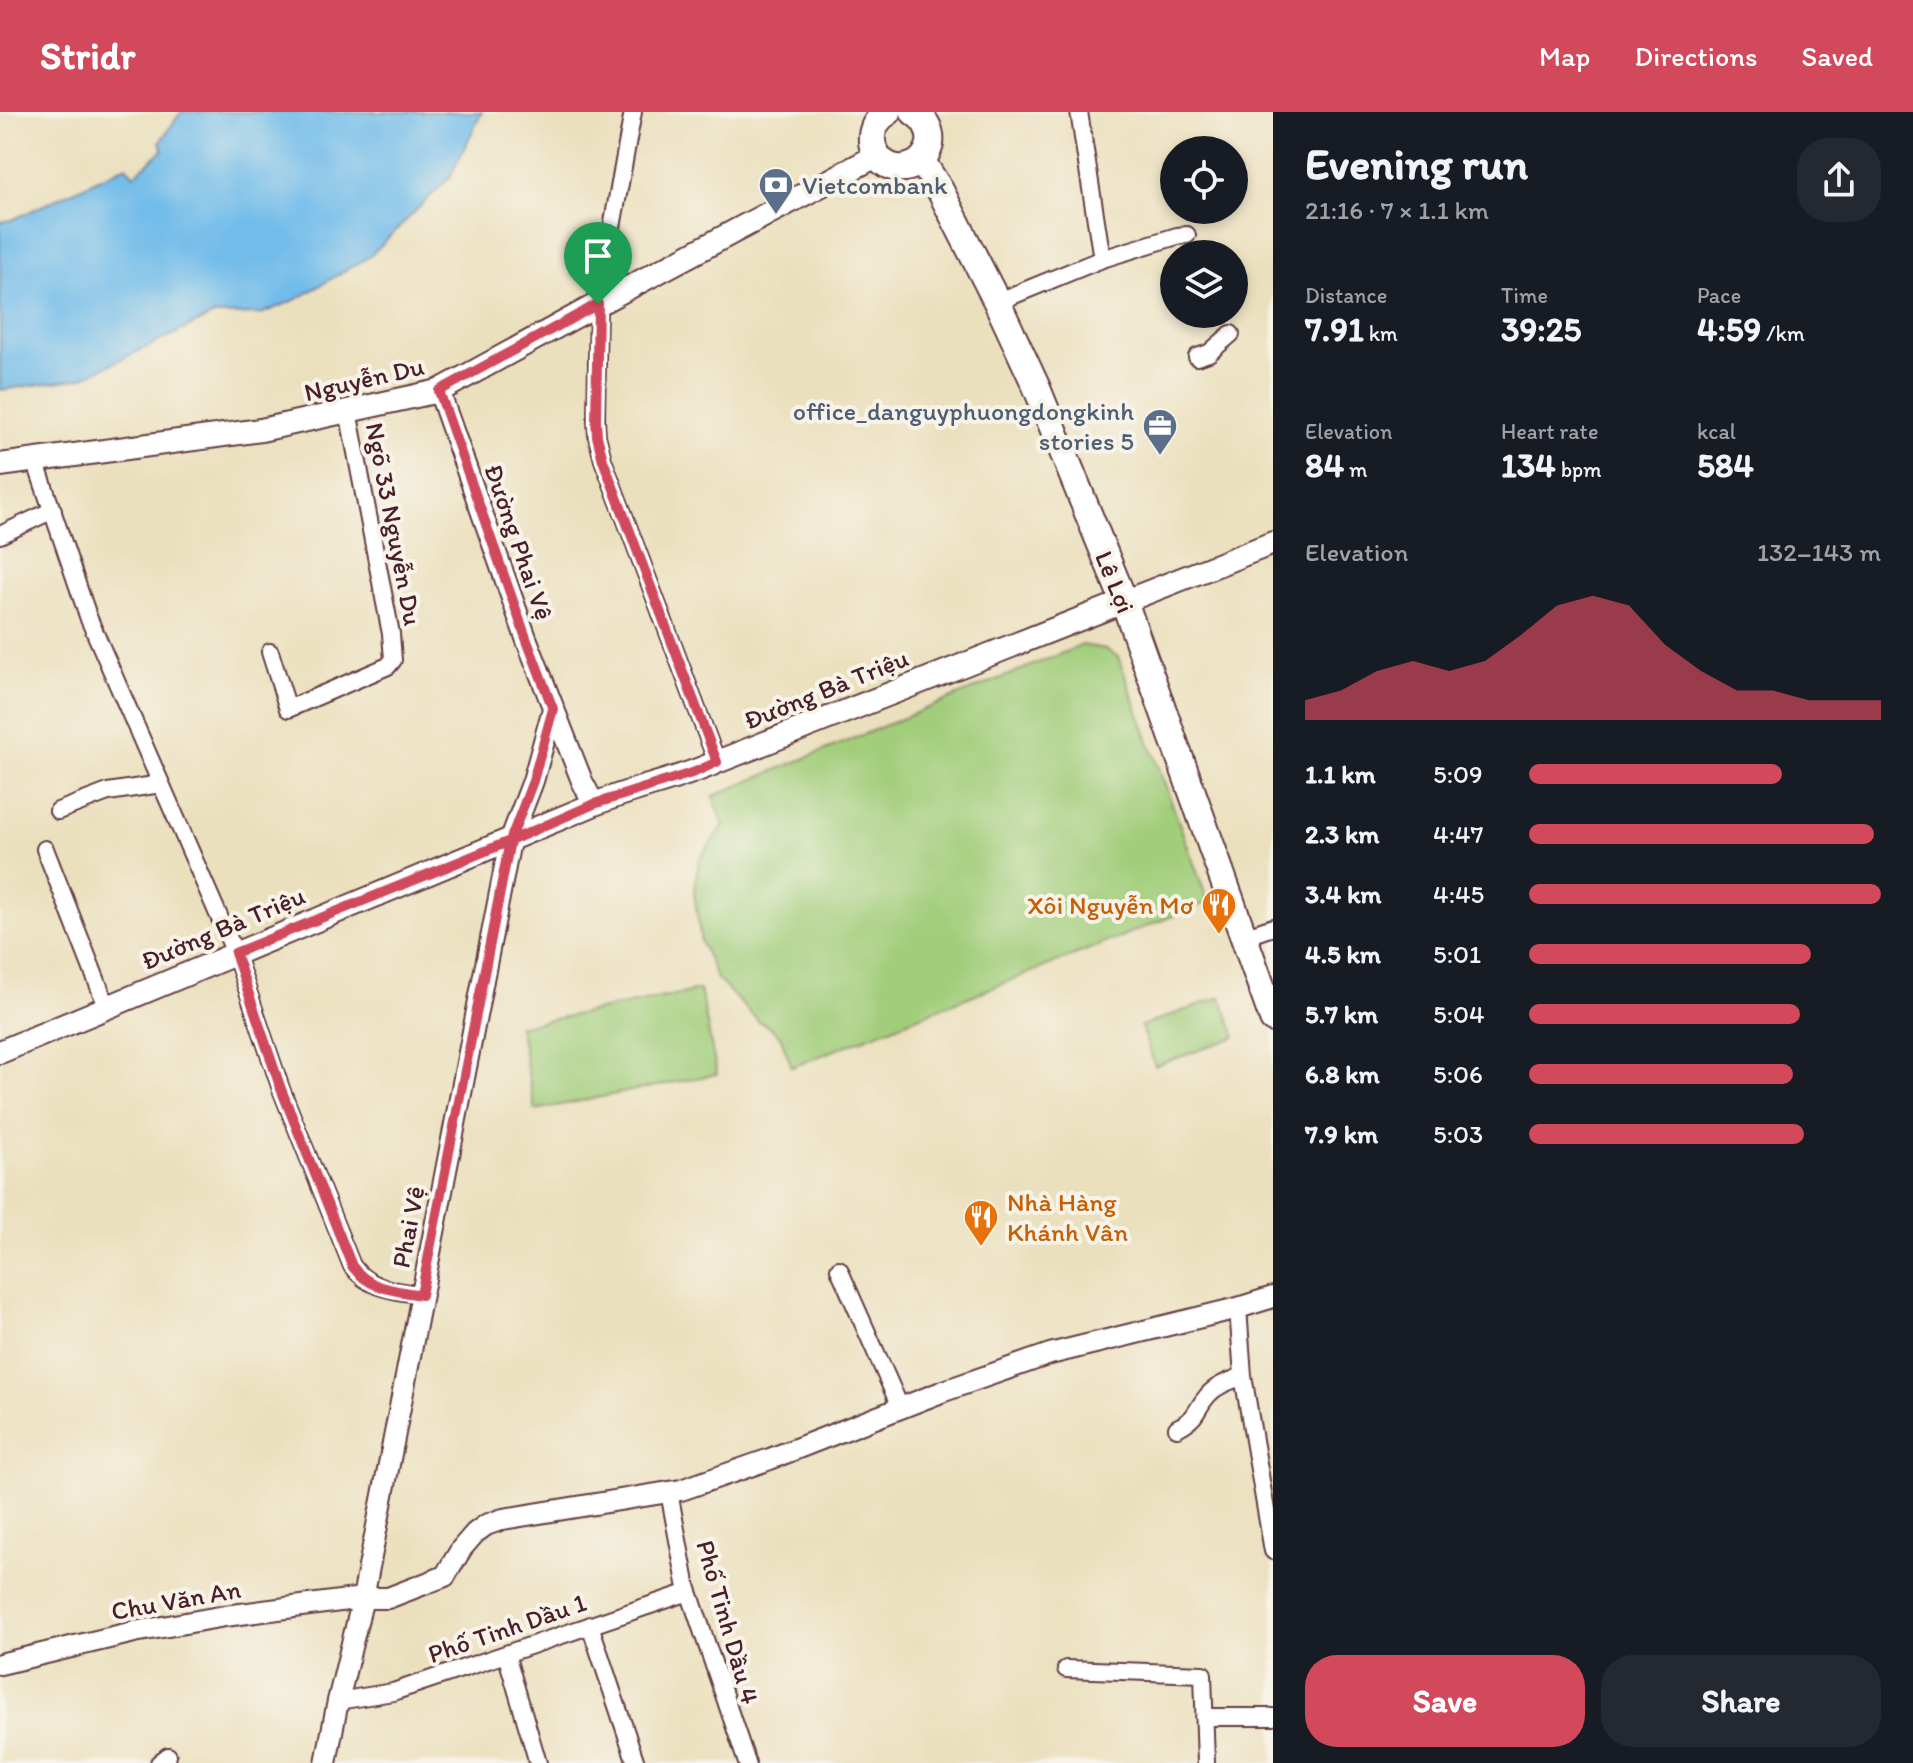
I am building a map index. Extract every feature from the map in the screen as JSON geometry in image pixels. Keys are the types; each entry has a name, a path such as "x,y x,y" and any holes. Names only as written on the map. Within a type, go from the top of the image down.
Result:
{"main road":[{"path":"877,115 872,132 876,156 893,167 903,168 913,166 927,152 930,142 927,115"},
{"name":"Nguyễn Du","path":"0,465 261,430 439,391 876,156"},
{"name":"Lê Lợi","path":"921,160 940,190 997,302 1036,386 1124,601 1273,1019"},
{"name":"Đường Bà Triệu","path":"0,1052 594,804 695,772 1273,543"}],"street":[{"path":"633,112 598,304 597,436 603,460 717,762"},
{"path":"1079,112 1102,259"},
{"path":"997,302 1102,259 1187,235"},
{"path":"1197,357 1209,353 1231,334"},
{"name":"Đường Phai Vệ","path":"439,391 526,638 594,804"},
{"name":"Ngõ 33 Nguyễn Du","path":"270,652 288,709 388,666 393,660 391,634 348,411"},
{"path":"35,460 89,619 235,953 281,1089 352,1266 360,1277 371,1284 421,1295"},
{"path":"0,535 53,510"},
{"path":"510,841 533,781 553,709"},
{"path":"58,811 108,792 161,784"},
{"name":"Phai Vệ","path":"326,1763 363,1598 510,841"},
{"path":"45,849 107,1007"},
{"path":"1243,937 1273,927"},
{"path":"839,1269 901,1409"},
{"name":"Chu Văn An","path":"0,1664 134,1632 225,1616 363,1598 388,1598 445,1576 475,1533 503,1519 681,1490 1050,1354 1273,1297"},
{"path":"1238,1308 1243,1376 1273,1551"},
{"path":"1177,1428 1196,1415 1214,1390 1243,1376"},
{"name":"Phố Tinh Dầu 4","path":"669,1492 689,1592 747,1763"},
{"name":"Phố Tinh Dầu 1","path":"338,1701 393,1692 689,1592"},
{"path":"590,1625 636,1763"},
{"path":"506,1654 538,1763"},
{"path":"1066,1669 1203,1674 1206,1763"},
{"path":"1204,1717 1273,1717"}],"green space":[{"path":"1082,645 1105,649 1118,657 1208,902 792,1067 780,1036 759,1022 717,979 701,942 694,892 699,860 724,825 713,796"},
{"path":"700,990 717,1074 535,1110 519,1026"},
{"path":"1221,997 1236,1037 1155,1066 1141,1026"}],"water":[{"path":"181,112 482,112 450,177 370,256 297,299 261,314 214,315 82,378 0,390 0,222 12,220 126,166 134,175 163,150 160,142"}],"place":[{"name":"Vietcombank","path":"776,216"},
{"name":"office_danguyphuongdongkinh stories 5","path":"1160,457"},
{"name":"Xôi Nguyễn Mơ","path":"1219,936"},
{"name":"Nhà Hàng Khánh Vân","path":"981,1248"}],"route":[{"path":"598,304 439,391 553,709 533,781 510,841 421,1295 384,1288 360,1277 352,1266 281,1089 235,953 510,841 594,804 717,762 603,460 596,420 598,304"}]}
